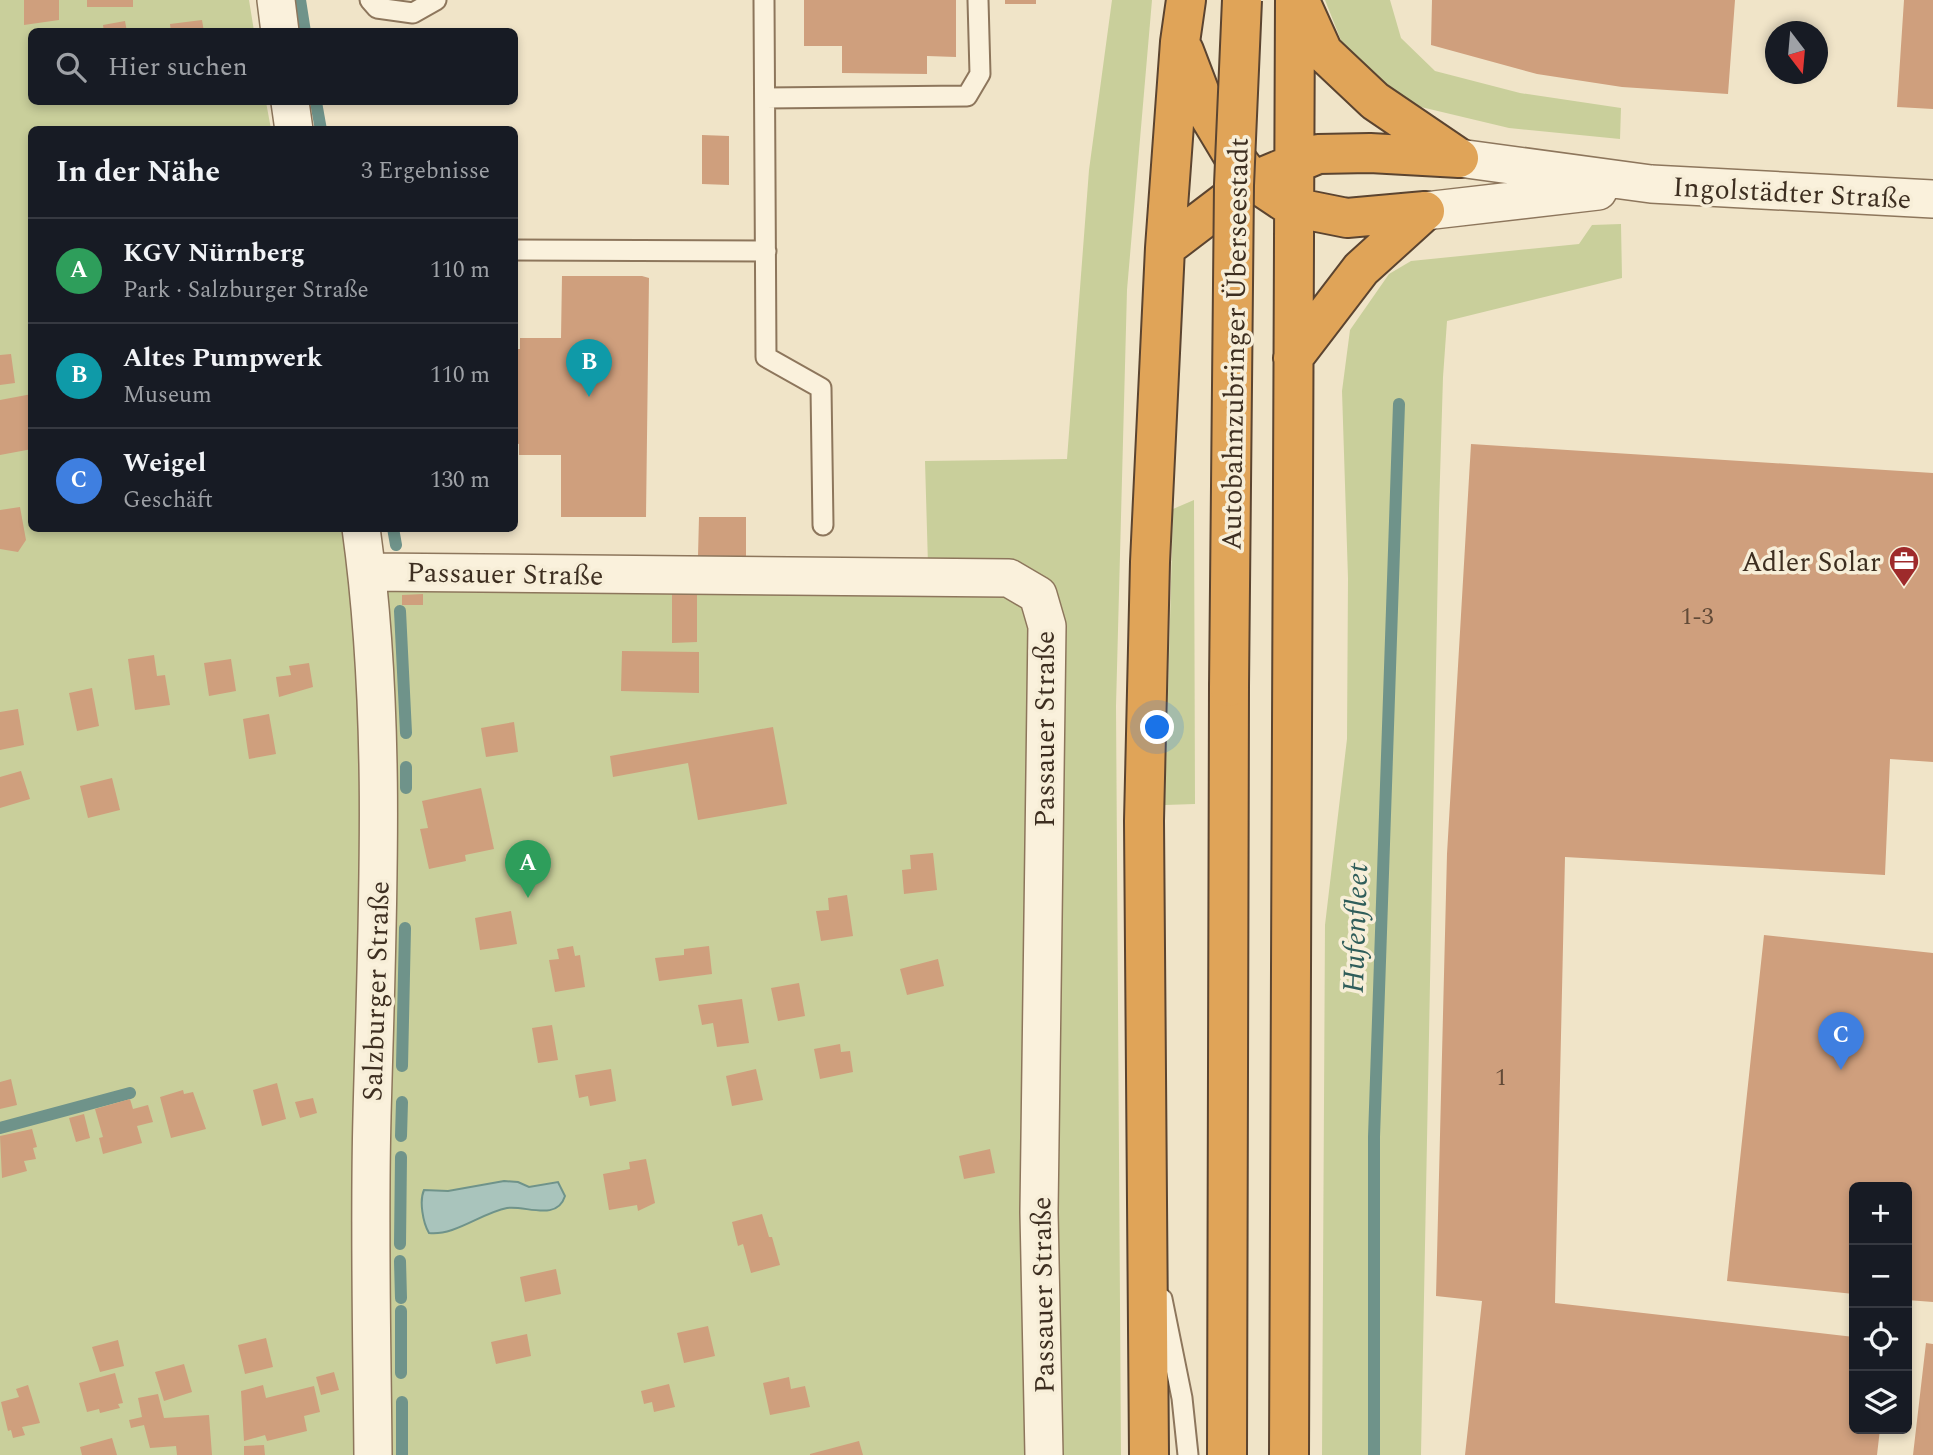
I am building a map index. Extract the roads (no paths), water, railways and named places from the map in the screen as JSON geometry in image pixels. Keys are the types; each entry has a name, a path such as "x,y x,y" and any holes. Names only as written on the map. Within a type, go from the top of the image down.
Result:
{"highway":[{"path":"1149,1455 1144,808 1150,562 1165,248 1180,42 1186,0"},
{"name":"Autobahnzubringer Überseestadt","path":"1227,1455 1229,687 1234,185 1242,0"},
{"path":"1297,0 1323,52 1375,101 1458,158"},
{"path":"1289,1455 1292,164 1297,0"},
{"path":"1180,42 1208,114 1252,181 1292,207 1348,218 1425,211"},
{"path":"1165,248 1252,181 1318,155 1370,153 1458,158"},
{"path":"1293,358 1360,269 1425,211"}],"street":[{"path":"276,0 280,28"},
{"path":"290,105 293,126"},
{"name":"Ingolstädter Straße","path":"1458,158 1651,184 1933,199"},
{"name":"Ingolstädter Straße","path":"1425,211 1651,184"},
{"name":"Salzburger Straße","path":"361,532 367,572 379,773 370,1191 373,1455"},
{"name":"Passauer Straße","path":"367,572 1009,578 1038,595 1047,626 1039,1212 1044,1455"}],"lane":[{"path":"370,0 377,8 413,13 436,0"},
{"path":"764,0 766,357 821,388 823,525"},
{"path":"765,98 967,96 980,74 978,0"},
{"path":"518,250 766,251"},
{"path":"1146,1215 1182,1398 1188,1455"}],"water":[{"path":"504,1181 518,1182 529,1187 558,1182 565,1196 561,1204 548,1210 507,1208 458,1228 429,1233 422,1212 424,1190 448,1191"}],"waterway":[{"path":"300,0 304,28"},
{"path":"317,105 320,126"},
{"name":"Hufenfleet","path":"1374,1455 1374,1137 1399,404"},
{"path":"394,532 396,545"},
{"path":"400,611 406,733"},
{"path":"406,767 406,788"},
{"path":"402,1066 405,928"},
{"path":"0,1128 130,1093"},
{"path":"401,1136 402,1102"},
{"path":"400,1244 401,1157"},
{"path":"400,1261 401,1298"},
{"path":"401,1311 401,1373"},
{"path":"402,1402 402,1455"}],"place":[{"name":"Altes Pumpwerk","path":"589,397"},
{"name":"Adler Solar","path":"1904,588"},
{"name":"KGV Nürnberg","path":"528,898"},
{"name":"Weigel","path":"1841,1070"}]}
